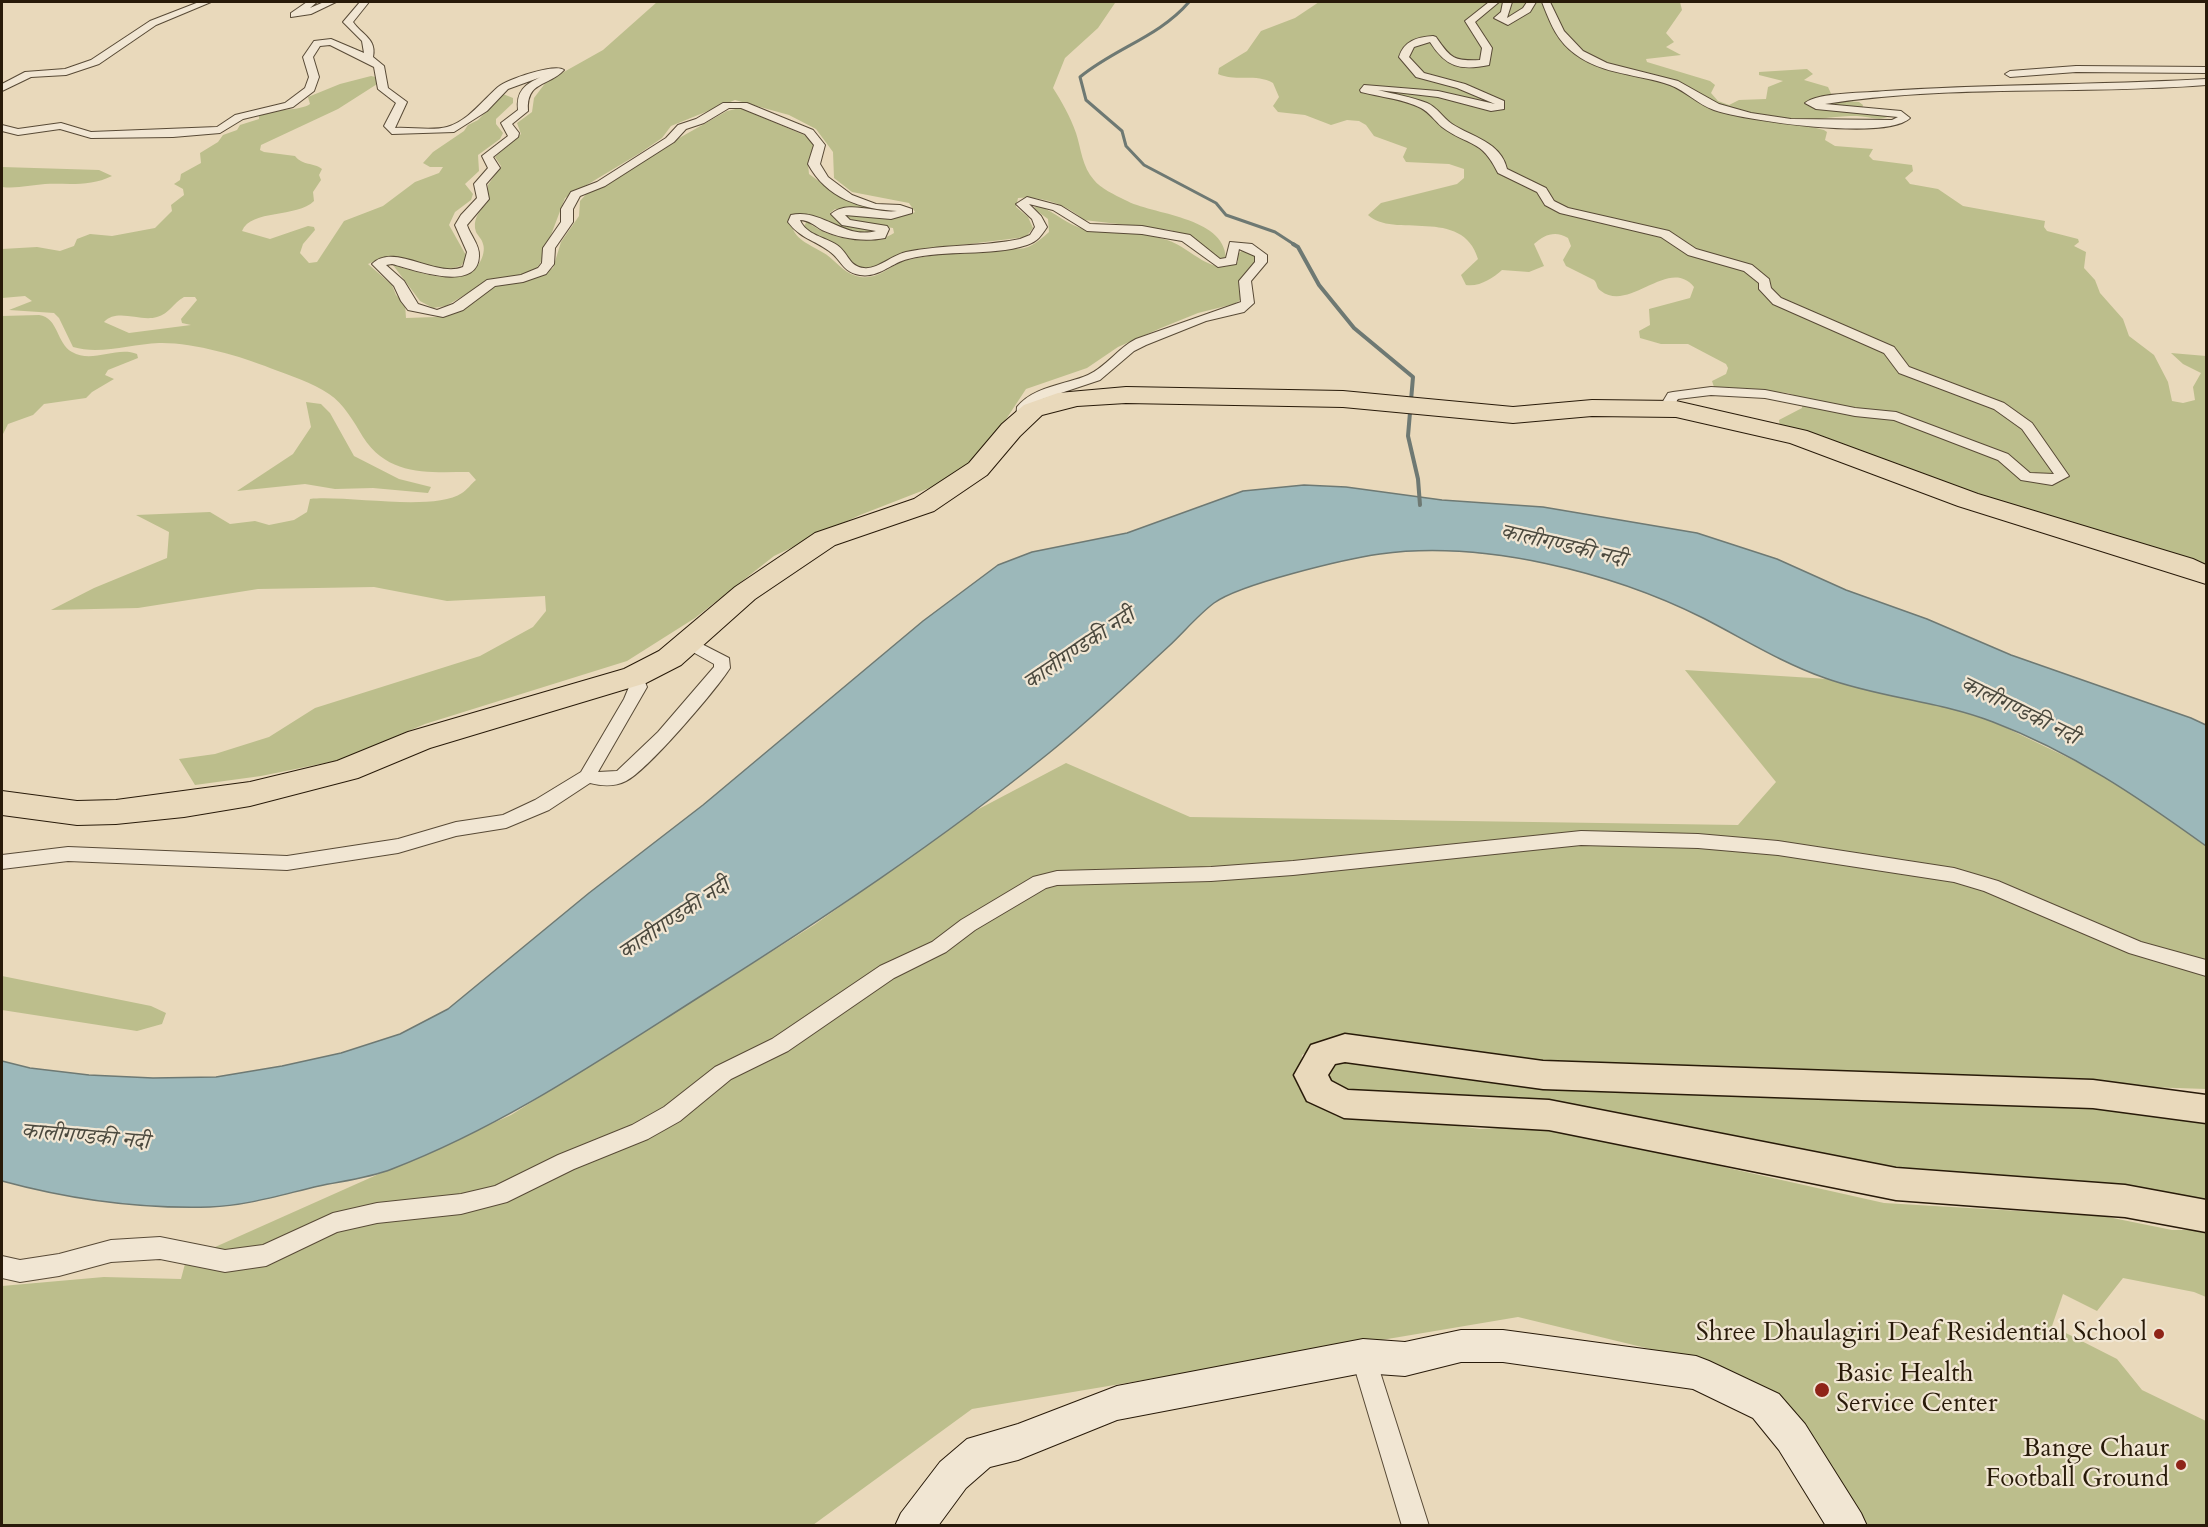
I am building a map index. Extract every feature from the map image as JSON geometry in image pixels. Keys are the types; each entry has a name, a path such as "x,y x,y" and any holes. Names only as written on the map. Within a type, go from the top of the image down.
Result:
{"highway":[{"path":"2,803 77,813 116,812 250,794 346,770 469,724 635,676 659,664 690,643 745,593 825,539 909,511 961,482 990,459 1011,430 1033,410 1058,400 1100,396 1370,401 1513,415 1592,408 1676,409 1798,437 1968,500 2183,565 2206,575"}],"main road":[{"path":"2206,1109 2093,1094 1543,1075 1345,1048 1332,1048 1322,1053 1314,1062 1311,1075 1314,1084 1324,1095 1353,1106 1549,1115 1896,1184 2125,1201 2206,1216"},
{"path":"914,1526 953,1475 980,1452 1018,1442 1117,1403 1363,1356 1405,1359 1461,1346 1503,1346 1696,1373 1766,1406 1792,1437 1848,1526"}],"street":[{"path":"2,88 29,74 66,72 95,62 153,23 206,2"},
{"path":"312,2 294,15 308,12 330,2"},
{"path":"364,2 348,22 366,40 370,48 368,58"},
{"path":"1494,2 1470,21 1487,48 1485,63 1458,64 1444,56 1433,39 1414,42 1407,47 1404,57 1420,75 1461,86 1500,103 1500,107 1491,108 1438,94 1376,87 1368,87 1365,90 1425,106 1448,126 1479,141 1500,162 1502,171 1542,190 1553,207 1665,234 1702,257 1748,268 1765,282 1765,289 1777,301 1889,350 1904,370 1999,406 2027,426 2062,476 2052,481 2026,477 1996,454 1896,416 1855,412 1788,397 1743,392 1688,392 1673,396 1670,403 1676,409"},
{"path":"1507,2 1506,13 1499,18 1508,22 1527,10 1531,2"},
{"path":"1546,2 1552,10 1553,24 1558,33 1578,51 1607,68 1673,82 1699,99 1728,111 1805,124 1894,123 1905,118 1901,114 1816,106 1810,103 1848,97 1979,88 2083,85 2139,87 2206,82"},
{"path":"2,128 18,132 61,126 91,135 173,134 220,130 239,117 289,105 310,89 314,77 308,53 316,43 331,42 368,58 379,66 380,84 387,94 402,102 389,126 389,129 397,131 450,130 483,109 504,87 545,72 559,70 524,92 521,99 523,111 507,122 514,133 513,137 488,156 494,168 480,184 483,199 465,217 462,225 475,258 468,268 449,274 420,269 392,260 385,260 378,264 400,284 407,301 429,313 438,314 458,307 491,283 524,278 542,271 548,264 549,248 567,222 567,209 575,194 601,184 670,140 682,127 734,104 750,107 775,120 809,132 820,145 814,164 816,171 836,190 874,207 899,207 908,211 893,215 842,211 837,214 846,223 883,230 881,235 874,236 837,233 817,224 809,216 795,217 794,222 807,237 831,247 839,253 843,264 853,270 872,272 901,256 921,252 1004,245 1029,239 1038,234 1041,227 1038,218 1022,204 1027,200 1057,208 1087,226 1150,231 1186,238 1218,263 1232,261 1234,245 1248,247 1261,255 1261,262 1245,281 1248,303 1239,309 1202,318 1129,348 1095,377 1038,396 1024,407 1021,412 1023,420"},
{"path":"2010,74 2076,69 2206,70"},
{"path":"587,776 606,780 623,775 664,736 713,679 723,662 690,643"},
{"path":"2,862 68,854 255,863 336,857 398,846 456,829 506,821 542,804 587,776 633,699 638,687 635,676"},
{"path":"2,1268 21,1271 59,1265 111,1251 160,1248 225,1261 266,1255 333,1223 377,1212 461,1204 499,1195 566,1162 640,1132 672,1113 723,1074 788,1040 887,972 939,947 968,925 1040,882 1057,878 1281,869 1581,838 1698,841 1778,848 1954,875 1991,886 2136,948 2206,968"},
{"path":"1363,1356 1416,1526"}],"green space":[{"path":"657,2 1115,3 1098,28 1065,58 1053,88 1074,127 1087,169 1097,183 1117,196 1137,205 1185,219 1213,233 1222,244 1226,258 1220,259 1193,237 1170,230 1084,220 1062,205 1036,198 1018,198 1016,207 1028,217 1033,228 1026,237 912,251 872,267 860,268 808,233 804,226 807,221 837,236 874,240 894,233 893,228 857,223 847,217 848,214 882,218 899,217 915,212 909,203 852,192 834,178 833,152 816,129 789,115 735,100 671,126 662,138 640,153 565,198 540,264 532,273 488,281 446,306 433,308 420,301 393,265 440,277 463,276 473,271 484,251 484,246 476,232 476,220 487,203 488,185 501,166 495,157 521,134 517,123 532,112 534,98 546,82 603,50"},
{"path":"1319,2 1680,2 1682,10 1666,33 1674,42 1666,47 1681,55 1646,59 1647,62 1710,81 1715,85 1711,93 1718,101 1729,105 1739,100 1766,99 1768,87 1783,81 1759,75 1759,72 1807,69 1813,74 1804,80 1828,87 1834,100 1859,102 1863,105 1862,109 1889,116 1878,119 1857,116 1836,117 1800,124 1824,130 1827,132 1825,140 1835,146 1873,149 1869,156 1873,160 1912,165 1913,171 1905,178 1910,184 1938,189 1963,206 2045,221 2044,227 2047,231 2078,239 2079,242 2074,246 2086,252 2084,268 2095,280 2100,293 2123,319 2129,336 2154,355 2168,382 2172,401 2183,403 2195,400 2193,387 2201,373 2183,364 2171,353 2206,356 2206,567 2059,526 1780,428 1779,420 1802,408 1802,398 1788,393 1714,387 1712,381 1726,374 1728,368 1726,364 1688,344 1661,344 1640,338 1639,331 1650,325 1649,309 1690,298 1694,287 1684,279 1661,280 1637,291 1612,296 1599,290 1594,280 1566,266 1563,260 1571,246 1568,238 1554,234 1534,244 1544,266 1529,272 1502,270 1481,283 1466,285 1461,275 1478,259 1470,243 1458,233 1443,228 1393,225 1379,222 1368,215 1381,203 1457,184 1464,178 1464,169 1449,164 1406,162 1403,157 1407,148 1374,136 1366,125 1359,121 1347,120 1331,125 1305,115 1278,112 1273,106 1279,97 1273,83 1260,78 1218,74 1219,68 1247,51 1261,31 1295,18"},
{"path":"371,76 385,79 338,109 261,145 260,150 264,152 295,156 301,161 319,167 322,169 319,175 321,180 313,192 314,201 297,210 255,219 242,231 270,239 308,226 314,227 315,230 303,244 300,253 309,263 317,262 344,221 383,206 415,182 439,173 443,167 430,167 423,163 433,152 478,120 503,94 513,98 513,103 496,119 496,124 503,133 500,139 478,155 479,171 465,184 473,194 471,200 455,212 449,225 467,257 461,266 443,270 387,256 368,264 392,285 396,295 405,304 406,318 436,317 460,311 496,284 536,277 553,268 561,242 579,216 580,201 589,191 626,173 658,150 727,111 740,108 804,135 814,143 808,164 809,174 831,189 862,204 900,209 897,212 835,209 830,213 843,224 880,231 868,233 846,232 808,216 792,217 793,230 796,235 856,276 878,275 907,260 1027,247 1038,242 1049,232 1048,219 1033,208 1039,206 1072,225 1084,229 1130,232 1167,240 1202,260 1219,266 1229,266 1238,262 1238,254 1244,249 1254,254 1256,260 1242,278 1242,299 1234,304 1198,313 1161,328 1118,347 1087,368 1026,389 995,436 973,461 937,485 860,515 774,556 695,618 627,661 425,724 340,760 261,776 195,785 179,759 215,754 269,737 315,708 480,656 533,627 546,611 545,596 447,601 374,587 258,589 138,608 51,610 94,588 167,558 169,532 136,515 210,512 230,524 255,521 269,525 294,520 307,512 310,499 411,502 449,499 462,493 476,480 469,472 410,470 397,466 373,450 334,398 316,386 293,376 231,355 201,347 172,343 94,350 73,347 59,318 54,313 9,310 32,301 25,296 2,298 2,249 37,247 60,251 74,246 77,239 90,234 112,236 155,228 172,211 171,205 184,195 183,189 174,184 180,180 181,174 201,163 200,153 218,142 223,135 237,130 240,125 259,119 259,114 306,106 310,104 308,97 340,84","holes":["184,297 195,297 197,300 181,319 182,323 191,325 129,333 104,322 115,316 157,317"]},
{"path":"2,167 99,170 112,176 87,183 2,187"},
{"path":"39,315 50,321 63,343 72,352 96,356 129,352 137,354 138,358 108,370 105,375 114,379 86,398 44,404 33,415 8,424 2,436 2,316"},
{"path":"306,402 321,404 330,413 354,456 399,479 431,487 428,493 373,488 335,489 305,484 237,491 293,454 311,427"},
{"path":"1685,670 1828,679 1943,706 1992,721 2102,774 2150,804 2206,846 2206,1089 1529,1066 1333,1038 1302,1055 1298,1087 1336,1116 1430,1122 1480,1129 1546,1126 1591,1132 1728,1168 1884,1203 2103,1216 2172,1230 2206,1230 2206,1297 2194,1292 2123,1278 2097,1311 2063,1294 2052,1326 2117,1359 2142,1390 2206,1421 2206,1525 1867,1525 1838,1479 1708,1363 1518,1317 972,1409 813,1525 2,1526 2,1286 104,1277 181,1279 186,1260 511,1115 814,925 975,811 1066,763 1190,817 1738,825 1776,782"},
{"path":"2,976 151,1006 166,1013 162,1024 137,1031 2,1010"},
{"path":"1327,1059 2142,1106 2199,1115 2206,1117 2206,1202 1940,1178 1333,1093 1319,1070"}],"water":[{"name":"कालीगण्डकी नदी","path":"1304,485 1346,487 1442,500 1543,507 1697,533 1777,559 1846,590 1927,619 2011,655 2191,718 2206,725 2206,846 2104,777 2022,734 1952,709 1846,685 1825,678 1778,658 1667,601 1628,587 1588,574 1503,556 1420,551 1380,554 1269,580 1214,603 1065,740 1008,786 923,848 793,937 590,1066 513,1112 433,1152 374,1175 251,1202 210,1207 158,1206 79,1198 2,1181 2,1061 30,1068 89,1075 153,1078 216,1077 341,1053 400,1034 448,1009 589,893 703,805 923,621 998,565 1032,552 1127,533 1243,491"}],"waterway":[{"path":"1189,2 1151,33 1080,77 1086,100 1122,131 1126,146 1144,165 1216,203 1226,215 1275,232 1295,245"},
{"path":"1293,244 1298,247 1319,285 1354,328 1413,377 1408,436 1418,479 1420,505"}],"place":[{"name":"Shree Dhaulagiri Deaf Residential School","path":"2159,1334"},
{"name":"Basic Health Service Center","path":"1822,1390"},
{"name":"Bange Chaur Football Ground","path":"2181,1465"}]}
